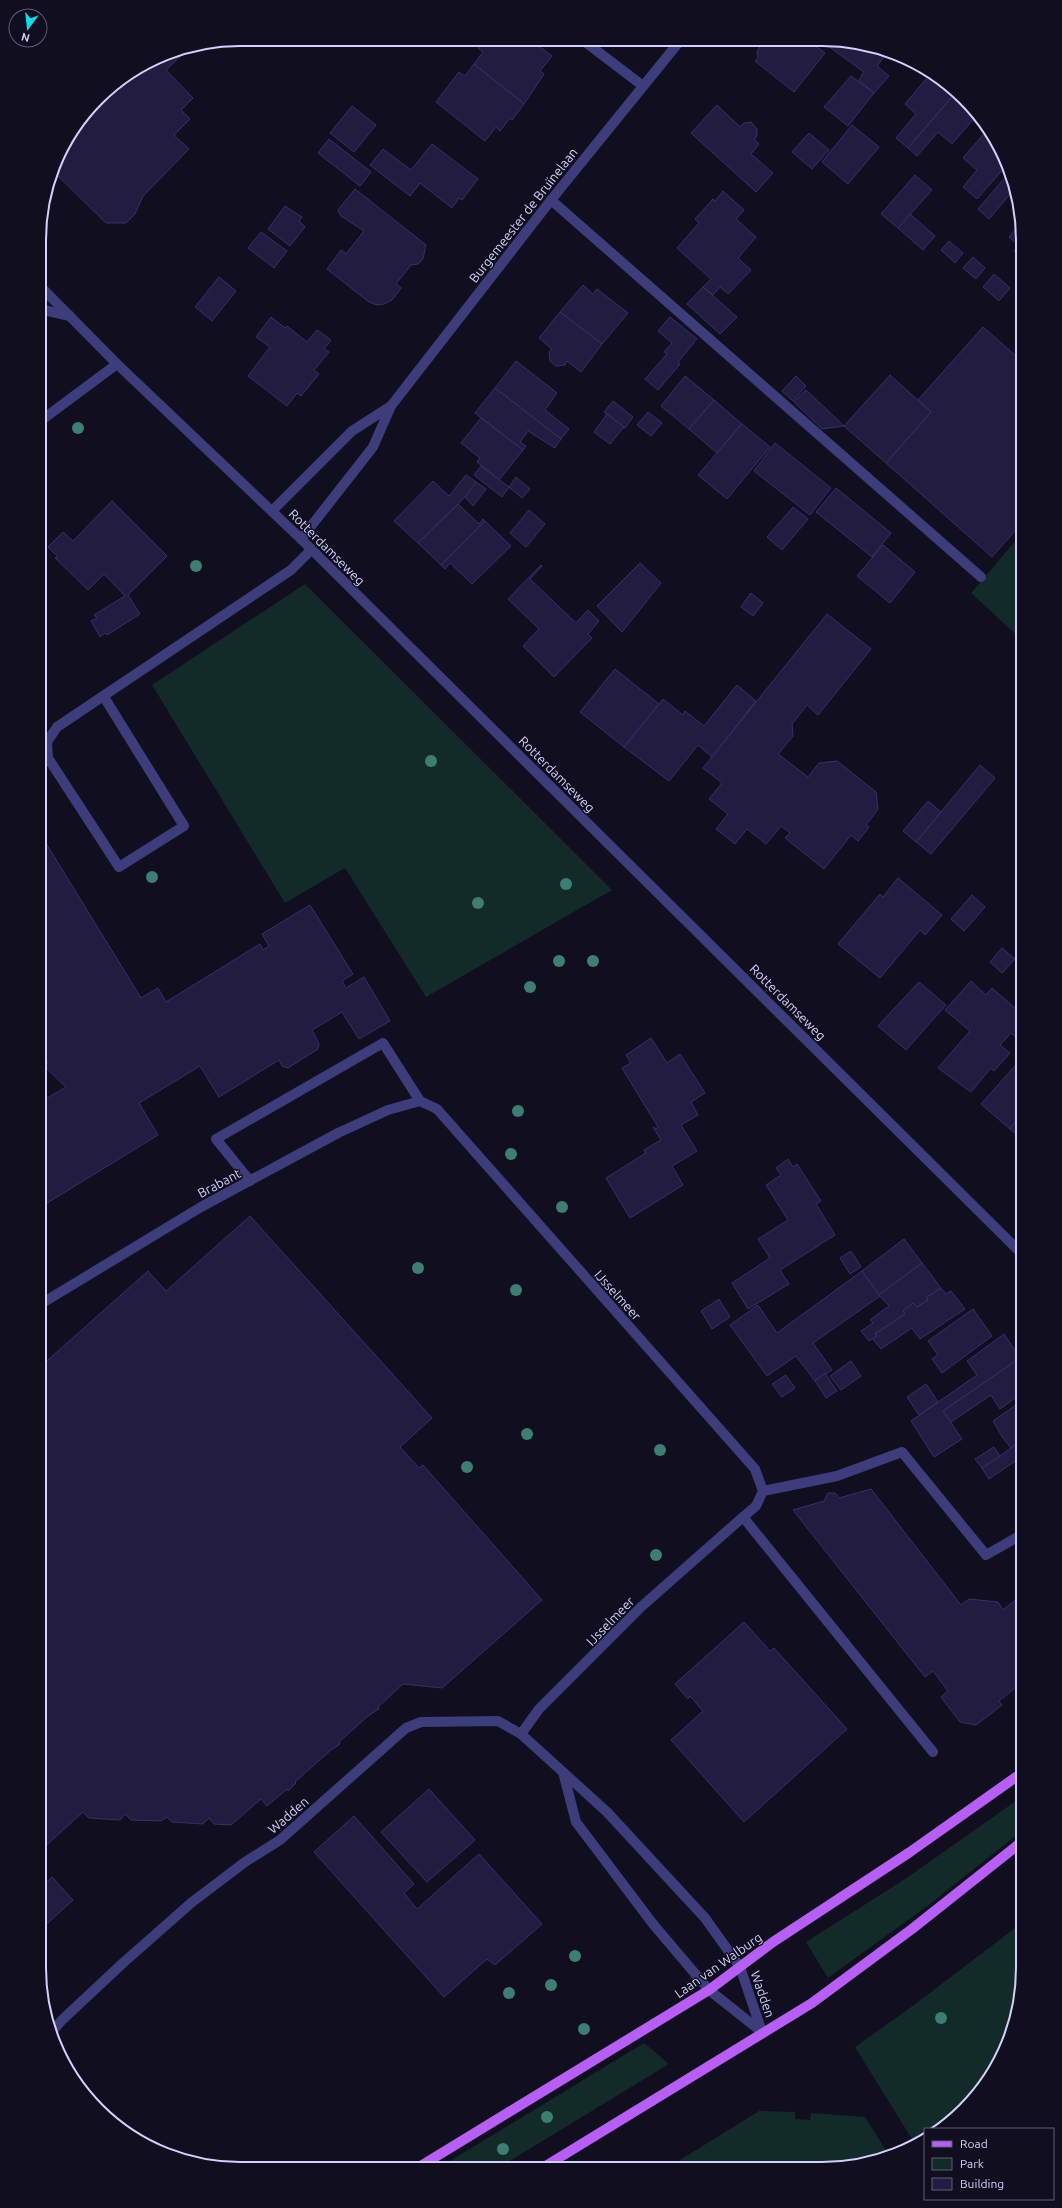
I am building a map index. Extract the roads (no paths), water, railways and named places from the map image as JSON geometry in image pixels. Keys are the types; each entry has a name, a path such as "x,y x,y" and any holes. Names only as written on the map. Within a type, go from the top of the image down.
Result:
{"main road":[{"name":"Laan van Walburg","path":"426,2162 709,1990 773,1942 910,1852 1016,1777"},
{"path":"552,2162 762,2032 812,2003 912,1929 1016,1847"}],"street":[{"path":"591,46 643,86"},
{"name":"Burgemeester de Bruïnelaan","path":"301,540 373,447 391,406 551,200 676,46"},
{"path":"551,200 981,577"},
{"name":"Rotterdamseweg","path":"46,292 117,364 272,511 1016,1248"},
{"path":"46,311 70,316"},
{"path":"46,417 117,364"},
{"name":"Burgemeester de Bruïnelaan","path":"272,511 352,431 391,406"},
{"path":"104,697 184,826 119,867 48,758 47,742 56,727 104,697 292,570 311,550"},
{"path":"250,1181 216,1139 383,1043 420,1101"},
{"name":"Brabant","path":"46,1301 201,1207 345,1130 388,1110 420,1101"},
{"name":"IJsselmeer","path":"420,1101 437,1109 755,1469 763,1491 756,1506 641,1607 601,1649 539,1709 521,1734"},
{"path":"763,1491 837,1476 902,1452 986,1555 1016,1538"},
{"path":"743,1517 933,1752"},
{"name":"Wadden","path":"55,2028 123,1963 191,1903 245,1862 280,1840 406,1728 421,1722 498,1721 521,1734 607,1812 705,1918 740,1967 762,2032"},
{"name":"Wadden","path":"563,1772 576,1822 654,1924 709,1990 762,2032"}]}
